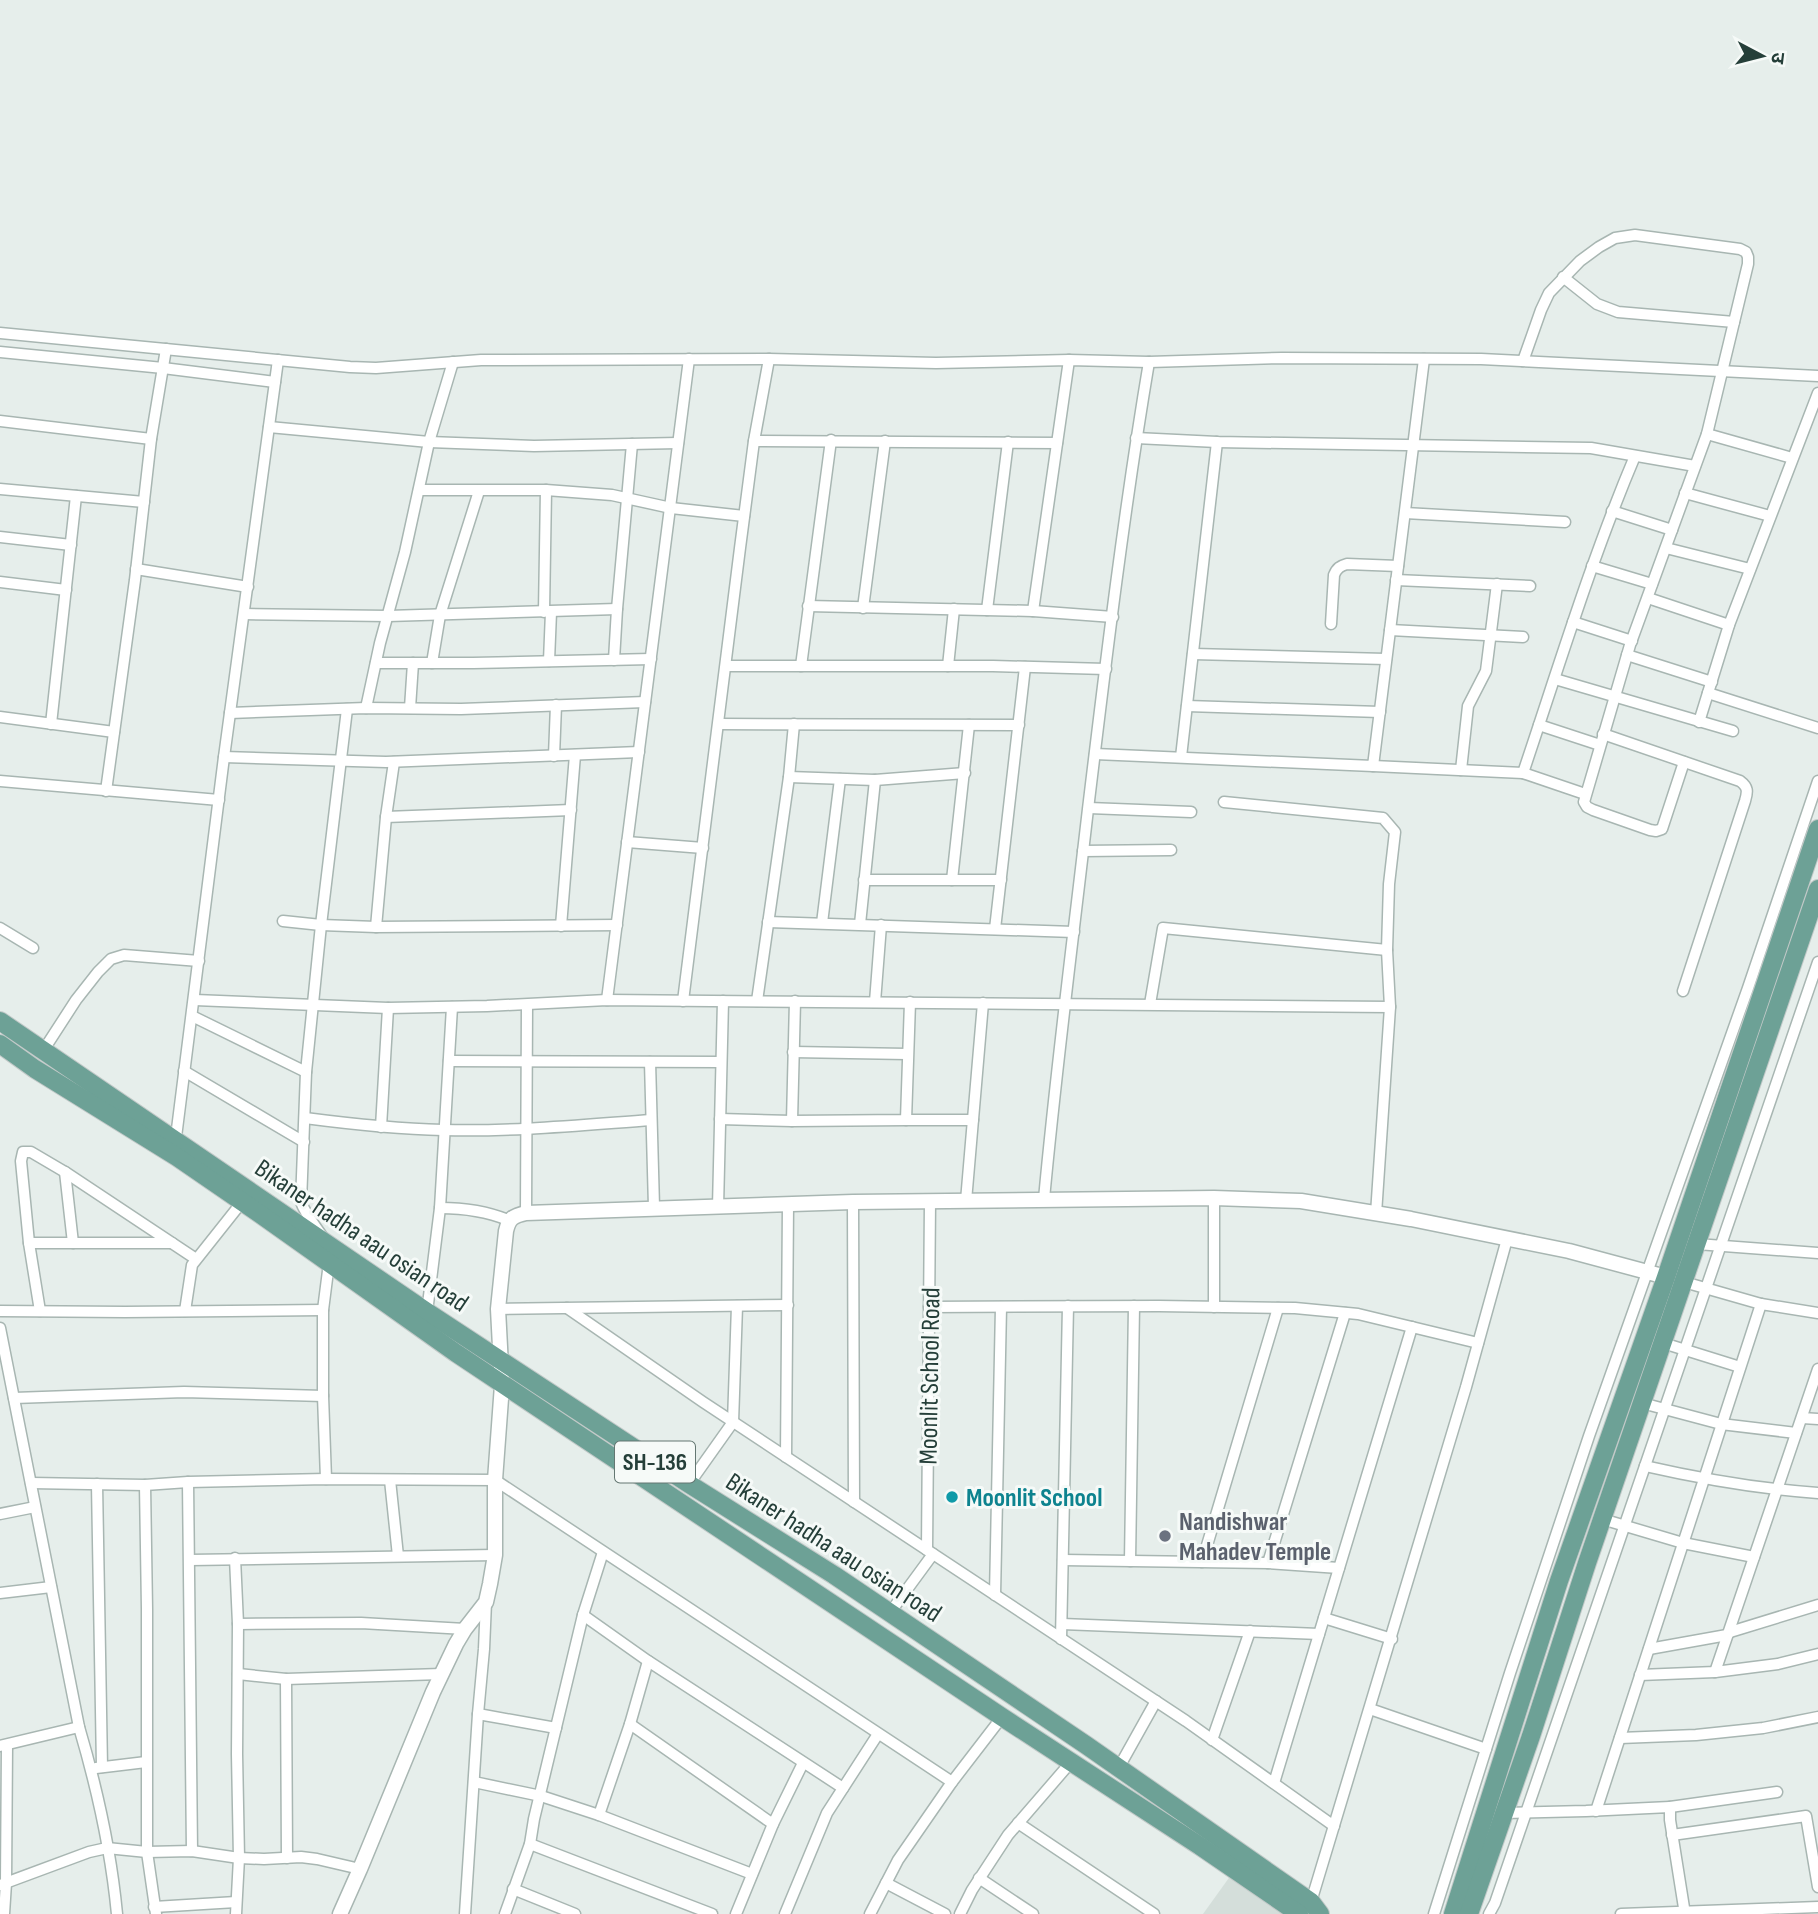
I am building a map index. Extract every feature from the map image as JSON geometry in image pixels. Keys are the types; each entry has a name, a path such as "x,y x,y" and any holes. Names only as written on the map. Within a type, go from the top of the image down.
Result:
{"main road":[{"path":"1453,1914 1559,1581 1666,1277 1746,1017 1818,829"},
{"path":"1469,1914 1818,889"},
{"name":"Bikaner hadha aau osian road","path":"0,1021 175,1148 329,1254 502,1385 1199,1846 1310,1910"},
{"name":"Bikaner hadha aau osian road","path":"0,1044 35,1069 175,1148 242,1202 427,1312 689,1485 834,1575 1086,1745 1310,1910"}],"street":[{"path":"1523,361 1549,293 1580,261 1615,238 1635,235 1746,252 1748,264 1707,433 1627,655 1584,802 1593,810 1656,831 1662,829 1684,762"},
{"path":"1563,277 1597,304 1618,312 1734,322"},
{"path":"0,333 164,358 276,371 451,369 481,360 769,359 936,363 1282,358 1523,361 1818,376"},
{"path":"0,352 164,358 276,371"},
{"path":"106,791 136,569 150,439 164,358"},
{"path":"607,1000 689,359"},
{"path":"683,1001 754,441 769,359"},
{"path":"1373,766 1424,359"},
{"path":"1033,611 1069,360"},
{"path":"1044,1199 1088,808 1136,438 1149,362"},
{"path":"366,708 429,442 451,369"},
{"path":"175,1148 276,371"},
{"path":"1699,722 1729,625 1818,393"},
{"path":"0,421 150,439"},
{"path":"269,428 429,442 534,446 678,443"},
{"path":"1707,433 1793,458"},
{"path":"1136,438 1217,442 1591,448 1695,466"},
{"path":"801,666 831,440"},
{"path":"754,441 1056,443"},
{"path":"863,608 886,441"},
{"path":"987,610 1008,442"},
{"path":"1181,757 1217,442"},
{"path":"614,660 632,444"},
{"path":"1523,773 1592,566 1635,456"},
{"path":"0,489 144,502"},
{"path":"419,490 546,490 612,495 671,508 744,516"},
{"path":"546,490 549,661"},
{"path":"432,663 440,615 479,491"},
{"path":"1685,493 1770,516"},
{"path":"51,724 76,496"},
{"path":"1612,511 1672,530"},
{"path":"1405,513 1565,522"},
{"path":"0,537 71,545"},
{"path":"1665,548 1750,569"},
{"path":"1331,624 1334,575 1341,565 1398,566"},
{"path":"1592,566 1652,584"},
{"path":"136,569 248,587"},
{"path":"1396,580 1530,586"},
{"path":"0,582 66,590"},
{"path":"1461,770 1468,706 1486,671 1497,584"},
{"path":"1648,598 1729,625"},
{"path":"808,606 1033,611 1113,617"},
{"path":"244,614 388,616 617,609"},
{"path":"948,666 954,609"},
{"path":"1573,622 1632,641"},
{"path":"1390,630 1523,637"},
{"path":"1193,653 1387,659"},
{"path":"1627,655 1818,727"},
{"path":"376,663 650,659"},
{"path":"411,708 413,663"},
{"path":"726,666 1106,669"},
{"path":"995,929 1026,667"},
{"path":"1555,679 1733,731"},
{"path":"230,713 366,708 461,709 645,702"},
{"path":"554,756 556,705"},
{"path":"1187,706 1380,712"},
{"path":"326,1479 323,1310 329,1254 316,1225 304,1211 301,1202 306,1072 347,709"},
{"path":"0,718 114,732"},
{"path":"719,724 1019,725"},
{"path":"757,1001 794,724"},
{"path":"952,880 969,725"},
{"path":"1539,725 1684,762 1740,780 1746,785 1748,792 1683,991"},
{"path":"224,757 394,762 639,752"},
{"path":"1095,754 1523,773 1585,794"},
{"path":"561,926 575,755"},
{"path":"376,927 394,762"},
{"path":"789,777 875,780 965,772"},
{"path":"822,923 840,779"},
{"path":"0,780 219,800"},
{"path":"860,925 875,780"},
{"path":"1434,1914 1589,1436 1648,1272 1746,1017 1818,781"},
{"path":"1224,802 1383,818 1395,832 1389,884 1387,950 1390,1007 1376,1213"},
{"path":"1088,808 1191,812"},
{"path":"386,817 571,810"},
{"path":"627,842 703,849"},
{"path":"1083,850 1171,850"},
{"path":"864,880 1001,880"},
{"path":"283,921 376,927 617,925"},
{"path":"768,922 1073,932"},
{"path":"875,1002 881,925"},
{"path":"0,928 33,948"},
{"path":"1150,1004 1163,928 1387,950"},
{"path":"43,1051 83,991 111,959 124,955 199,961"},
{"path":"1489,1914 1818,962"},
{"path":"195,1000 388,1008 607,1000 1390,1007"},
{"path":"792,1121 795,1000"},
{"path":"718,1207 723,1001"},
{"path":"906,1120 910,1002"},
{"path":"966,1201 983,1003"},
{"path":"526,1213 527,1005"},
{"path":"427,1312 440,1208 452,1007"},
{"path":"381,1128 388,1008"},
{"path":"192,1016 306,1072"},
{"path":"793,1052 907,1054"},
{"path":"449,1061 721,1062"},
{"path":"650,1062 654,1207"},
{"path":"184,1071 304,1143"},
{"path":"305,1118 381,1128 445,1130 651,1120"},
{"path":"720,1119 973,1120"},
{"path":"40,1311 29,1243 21,1156 23,1152 32,1152 65,1172 196,1259"},
{"path":"65,1172 73,1243"},
{"path":"1214,1198 1214,1307"},
{"path":"465,1914 485,1649 486,1602 495,1555 495,1480 502,1385 498,1308 508,1220 514,1216 526,1213 654,1207 853,1202 1214,1198 1301,1201 1569,1251 1666,1277"},
{"path":"185,1311 192,1265 242,1202"},
{"path":"853,1202 854,1502"},
{"name":"Moonlit School Road","path":"930,1202 930,1552"},
{"path":"786,1457 788,1205"},
{"path":"440,1208 475,1210 508,1220"},
{"path":"1310,1910 1392,1639 1507,1239"},
{"path":"29,1243 172,1243"},
{"path":"1697,1244 1818,1253"},
{"path":"1684,1282 1760,1304 1818,1313"},
{"path":"1596,1811 1760,1304"},
{"path":"498,1308 788,1305"},
{"path":"689,1485 733,1422 737,1306"},
{"path":"1061,1639 1068,1306"},
{"path":"1130,1560 1134,1306"},
{"path":"929,1307 1278,1308 1358,1314 1478,1343"},
{"path":"995,1595 1001,1307"},
{"path":"567,1308 733,1422 1156,1701 1334,1826"},
{"path":"1202,1562 1278,1308"},
{"path":"0,1311 323,1310"},
{"path":"1268,1563 1345,1313"},
{"path":"1274,1783 1412,1327"},
{"path":"0,1328 79,1727 97,1768"},
{"path":"1663,1343 1740,1367"},
{"path":"1715,1672 1818,1369"},
{"path":"14,1398 184,1392 323,1396"},
{"path":"1642,1403 1721,1424 1796,1433"},
{"path":"1801,1418 1818,1419"},
{"path":"1645,1466 1704,1479 1818,1493"},
{"path":"32,1483 145,1485 326,1479 495,1480 952,1783"},
{"path":"390,1479 398,1556"},
{"path":"188,1482 192,1851"},
{"path":"97,1484 97,1768 117,1914"},
{"path":"145,1485 148,1609 147,1852 155,1910 236,1902"},
{"path":"0,1514 35,1507"},
{"path":"1602,1519 1683,1543 1754,1557"},
{"path":"505,1914 530,1844 583,1615 603,1552"},
{"path":"889,1614 930,1552"},
{"path":"190,1560 495,1555"},
{"path":"235,1558 238,1623 239,1858 236,1914"},
{"path":"1063,1560 1268,1563 1339,1569"},
{"path":"0,1593 51,1587"},
{"path":"340,1914 441,1674 465,1629 486,1602"},
{"path":"1648,1648 1727,1635 1818,1605"},
{"path":"583,1615 648,1661 843,1788"},
{"path":"1324,1618 1392,1639"},
{"path":"238,1623 361,1623 465,1629"},
{"path":"1062,1624 1319,1634"},
{"path":"1212,1740 1250,1631"},
{"path":"1640,1675 1715,1672 1778,1664 1818,1654"},
{"path":"599,1815 648,1661"},
{"path":"238,1674 286,1679 441,1674"},
{"path":"286,1679 287,1858"},
{"path":"1118,1769 1156,1701"},
{"path":"1370,1709 1486,1749"},
{"path":"478,1714 556,1728"},
{"path":"870,1914 898,1860 1002,1717"},
{"path":"1619,1738 1696,1735 1763,1728 1818,1717"},
{"path":"630,1724 773,1824"},
{"path":"4,1914 3,1746 79,1727"},
{"path":"785,1914 827,1813 878,1734"},
{"path":"97,1768 146,1762"},
{"path":"960,1914 979,1878 1018,1823 1071,1762"},
{"path":"736,1914 773,1824 803,1763"},
{"path":"474,1782 541,1796 599,1815 752,1874"},
{"path":"1504,1813 1670,1807 1777,1792"},
{"path":"1670,1807 1685,1913"},
{"path":"1672,1835 1812,1816 1818,1887"},
{"path":"1018,1823 1154,1914"},
{"path":"530,1844 712,1914"},
{"path":"3,1884 89,1852 107,1848 147,1852 192,1851 239,1858 317,1859 360,1869"},
{"path":"979,1878 1026,1912"},
{"path":"886,1883 945,1914"},
{"path":"513,1889 575,1914"},
{"path":"1621,1914 1818,1907"}],"shaded area":[{"path":"1231,1875 1287,1914 1203,1914"}],"place":[{"name":"Moonlit School","path":"952,1497"},
{"name":"Nandishwar Mahadev Temple","path":"1165,1536"}]}
